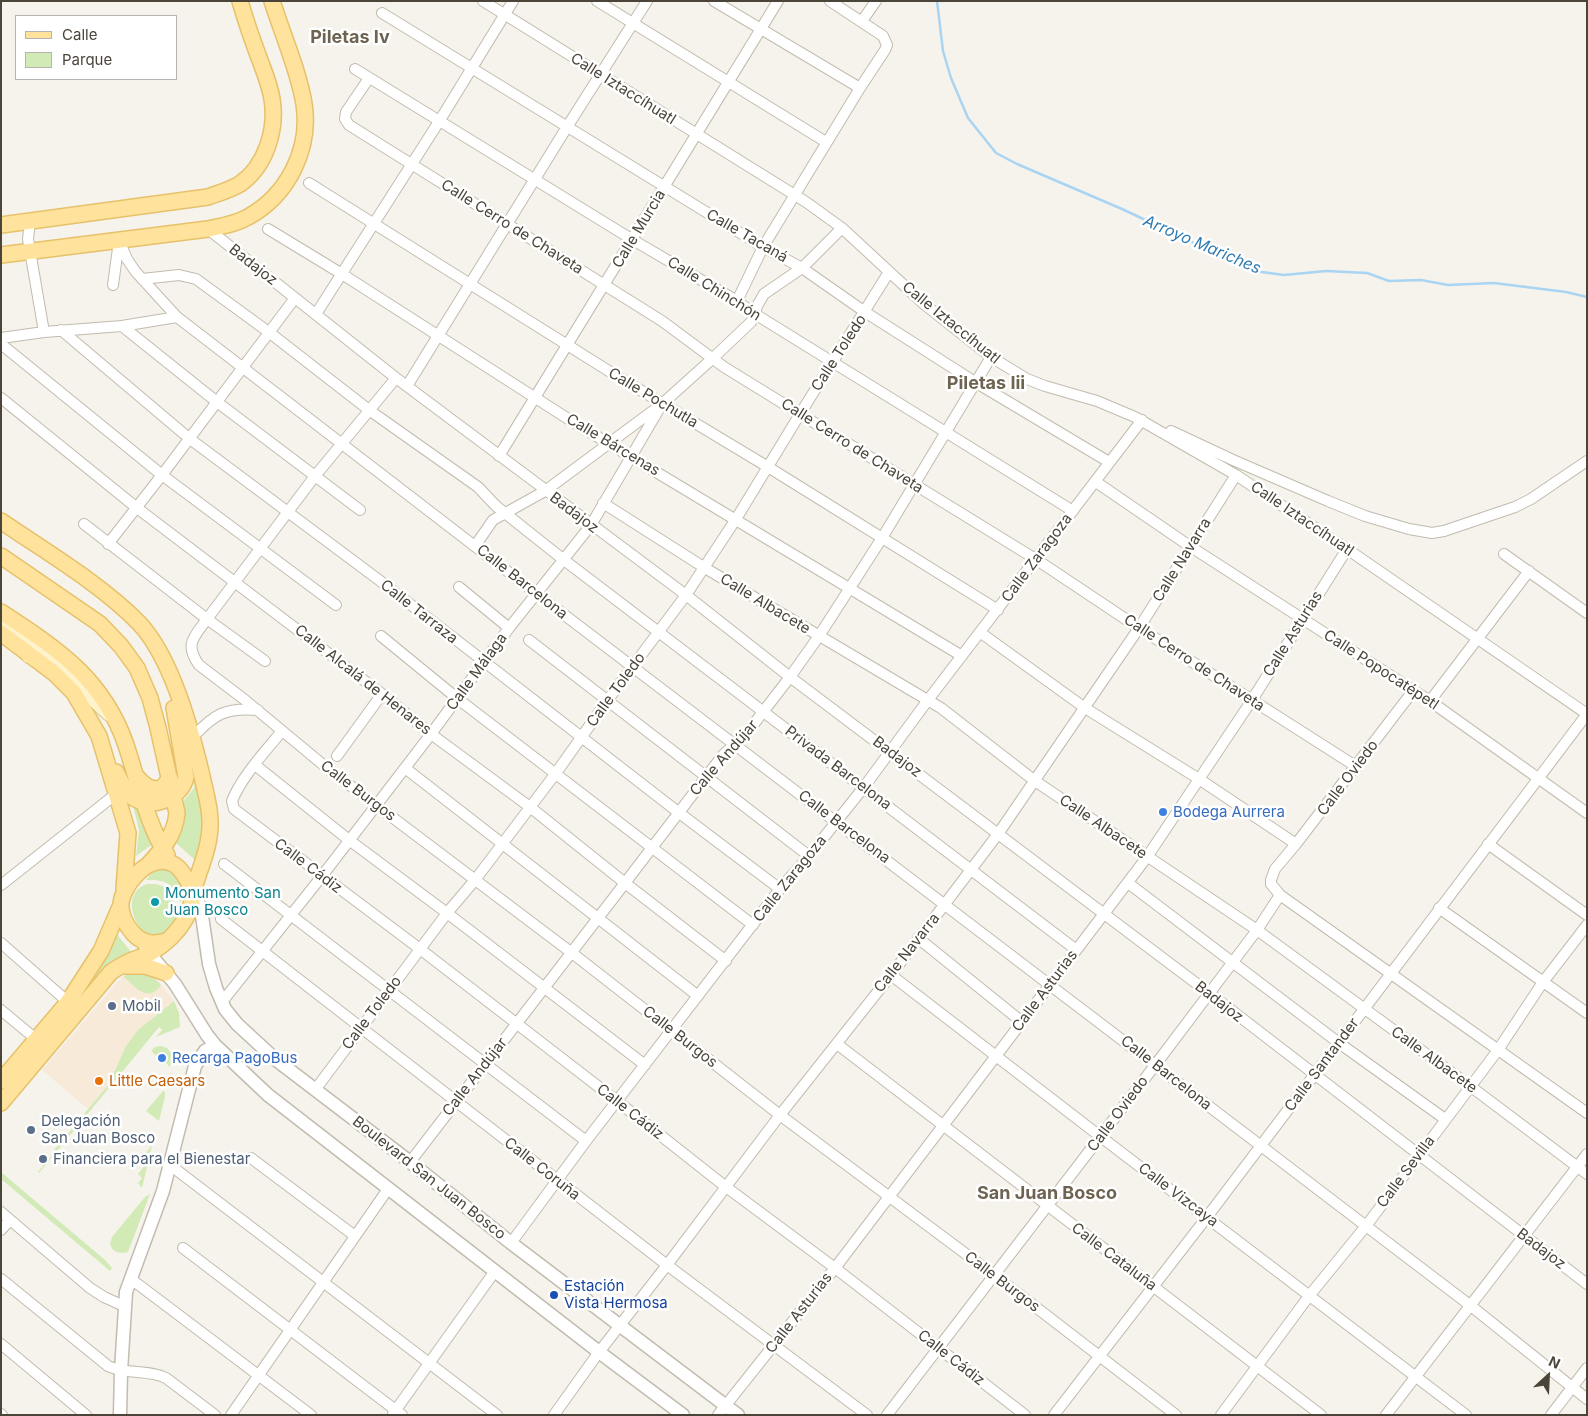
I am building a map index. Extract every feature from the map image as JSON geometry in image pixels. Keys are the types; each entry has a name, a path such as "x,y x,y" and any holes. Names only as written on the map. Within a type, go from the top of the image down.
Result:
{"main road":[{"path":"1,225 208,197 239,184 248,177 267,147 272,126 273,109 270,88 240,1"},
{"path":"1,255 208,229 242,220 267,204 288,179 302,148 305,126 304,105 272,1"},
{"path":"1,521 97,587 140,624 154,643 165,662 192,736 210,820 207,847 186,918 179,928 150,954 119,966 111,972 1,1103"},
{"path":"1,556 100,624 121,646 137,668 150,698 170,778 177,818 173,831 163,848 124,889"},
{"path":"1,612 62,654 95,686 114,718 125,743 144,801 163,848 186,878 193,891"},
{"path":"1,621 29,642 33,647 32,656"},
{"path":"1,633 54,673 74,693 99,736 128,833 124,889 120,907 101,951 68,1002 1,1081"},
{"path":"32,656 40,652 50,656 83,684 94,700 114,718"},
{"path":"106,756 114,766 126,791 131,796 144,801 162,801 174,796 183,786 186,777 174,706 173,684"},
{"path":"135,775 144,786 153,789 162,788 170,778"},
{"path":"148,865 164,861 174,864"},
{"path":"120,907 127,926 142,941 148,943 166,941"},
{"path":"119,966 146,966 166,973"}],"street":[{"name":"Calle Iztaccíhuatl","path":"483,1 794,194 842,228 941,318 991,357 1027,379 1097,401 1142,420 1236,475 1587,714"},
{"path":"316,314 440,120 513,1"},
{"path":"598,1 826,142"},
{"path":"407,386 600,74 648,1"},
{"path":"714,1 860,88"},
{"name":"Calle Murcia","path":"499,456 778,1"},
{"path":"738,301 763,247 887,45 884,36 830,1"},
{"path":"862,21 876,1"},
{"name":"Calle Tacaná","path":"382,13 664,187 763,247 802,268 865,312 975,382 1110,462"},
{"name":"Calle Chinchón","path":"355,68 633,240 738,301 755,314 1073,511"},
{"name":"Calle Cerro de Chaveta","path":"369,78 346,112 345,119 349,125 662,321 712,359 1037,560 1139,628 1356,767"},
{"name":"Calle Pochutla","path":"308,183 662,404 768,467 998,610"},
{"path":"30,221 28,239 44,332"},
{"path":"475,546 493,520 545,491 662,404 751,322 764,294 802,268 842,228"},
{"name":"Badajoz","path":"208,229 396,378 686,595 790,677 1209,994 1587,1284"},
{"name":"Calle Bárcenas","path":"268,229 609,444 962,656"},
{"path":"113,285 119,240"},
{"name":"Calle Barcelona","path":"119,240 127,260 177,316 537,594 1472,1306 1587,1399"},
{"name":"Calle Toledo","path":"315,1090 420,949 556,773 705,568 889,272"},
{"path":"142,279 179,275 196,279 270,333 369,410"},
{"path":"108,544 218,402 295,298"},
{"path":"1,338 61,330 122,326 177,316"},
{"path":"122,326 360,510"},
{"name":"Calle Tarraza","path":"61,330 190,438 379,580 780,889"},
{"path":"1,344 162,475 336,605"},
{"name":"Calle Andújar","path":"410,1162 572,953 678,812 723,755 764,712 790,677 819,636 882,538 991,357"},
{"path":"207,619 315,476 396,378"},
{"name":"Calle Alcalá de Henares","path":"1,398 137,508 382,694 431,734 530,807 726,961"},
{"name":"Calle Málaga","path":"222,1002 377,805 458,699 509,628 591,525 662,404"},
{"name":"Privada Barcelona","path":"369,410 478,487 487,498 564,560 1075,949"},
{"path":"1142,420 1199,443 1328,502 1365,516 1409,529 1432,533 1444,532 1515,507 1532,499 1586,462"},
{"name":"Calle Zaragoza","path":"511,1243 617,1101 780,889 837,822 891,752 928,700 1037,560 1142,420"},
{"name":"Calle Navarra","path":"554,1415 599,1352 667,1266 780,1115 891,975 998,834 1139,628 1236,475"},
{"name":"Calle Popocatépetl","path":"1096,482 1191,547 1430,701 1587,814"},
{"name":"Calle Albacete","path":"603,503 705,568 928,700 1034,781 1257,930 1587,1174"},
{"path":"84,524 207,619 265,660"},
{"name":"Calle Asturias","path":"721,1410 834,1268 1022,1022 1075,949 1147,857 1252,700 1347,549"},
{"path":"1504,554 1587,613"},
{"path":"1430,701 1529,571"},
{"path":"459,587 509,628"},
{"name":"Calle Burgos","path":"207,619 194,636 191,651 199,665 377,805 572,953 780,1115 994,1275 1176,1415"},
{"path":"981,633 1085,708 1199,779 1296,844"},
{"path":"381,636 458,699 753,925"},
{"path":"529,640 809,856"},
{"name":"Calle Oviedo","path":"888,1415 1234,962 1280,895 1271,884 1275,869 1356,767 1413,691"},
{"path":"230,710 234,700 234,692"},
{"path":"337,756 382,694"},
{"path":"192,736 214,716 230,710 258,710"},
{"name":"Calle Santander","path":"1054,1415 1207,1217 1587,714"},
{"path":"282,731 255,765 349,840 448,913 544,989 645,1065"},
{"name":"Calle Cádiz","path":"255,765 234,794 232,801 234,809 420,949 726,1187 1025,1415"},
{"path":"405,768 698,996"},
{"path":"1,885 116,794"},
{"path":"1488,844 1587,915"},
{"path":"224,864 586,1142"},
{"path":"1128,883 1339,1043 1445,1119"},
{"name":"Boulevard San Juan Bosco","path":"193,891 201,909 216,988 225,1009 237,1024 275,1059 410,1162 511,1243 621,1325 721,1410 738,1415"},
{"path":"1280,895 1587,1113"},
{"path":"1439,908 1587,1013"},
{"name":"Calle Coruña","path":"221,919 667,1266 867,1415"},
{"name":"Calle Sevilla","path":"1221,1415 1309,1296 1366,1226 1498,1050 1543,982 1587,925"},
{"path":"918,938 1022,1022"},
{"path":"142,941 150,954 175,984 202,1028 215,1045 268,1095 683,1415"},
{"path":"1,943 68,1002"},
{"name":"Calle Vizcaya","path":"891,975 1466,1415"},
{"path":"1,1010 37,1040"},
{"path":"121,1414 120,1371 124,1306 130,1279 156,1211 170,1165 195,1066 202,1028"},
{"name":"Calle Cataluña","path":"837,1044 1320,1415"},
{"path":"195,1066 205,1051 215,1045"},
{"path":"1386,1415 1472,1306 1587,1154"},
{"path":"251,1158 355,1236"},
{"path":"170,1165 498,1415"},
{"path":"231,1415 388,1189"},
{"path":"1,1212 90,1288 124,1306"},
{"path":"1,1230 10,1220"},
{"path":"183,1248 397,1413 429,1362 495,1271"},
{"path":"1,1279 101,1361 120,1371 159,1375 166,1378 215,1415"},
{"path":"130,1279 311,1415"},
{"path":"1,1344 86,1415"},
{"path":"1551,1415 1587,1368"}],"shaded area":[{"path":"130,974 149,976 158,981 174,1001 138,1030 109,1084 88,1109 42,1070 123,976"}],"green space":[{"path":"182,717 202,810 204,833 196,861 176,843 182,824 182,803 194,788"},
{"path":"132,802 139,805 153,844 136,856 139,830"},
{"path":"161,868 167,869 176,876 182,891 181,903 175,891 168,884 146,880 151,874"},
{"path":"147,884 159,885 168,889 173,897 173,910 176,911 178,907 179,909 174,924 159,938 147,934 141,929 132,908 132,900 135,894 139,888"},
{"path":"116,933 132,953 70,1009 95,972"},
{"path":"137,973 153,978 161,985 151,993 146,993 136,988 123,976"},
{"path":"174,1001 179,1013 180,1027 156,1037 162,1030 159,1027 39,1173 55,1152 54,1150 109,1084 126,1046 138,1030"},
{"path":"155,1047 167,1048 173,1055 170,1067 164,1061 166,1058 160,1054 158,1057 151,1051"},
{"path":"163,1091 165,1092 165,1097 159,1121 146,1111"},
{"path":"152,1145 149,1158 145,1154"},
{"path":"148,1161 142,1188 138,1183 142,1178 138,1174"},
{"path":"1,1172 105,1260 112,1268 110,1271 1,1179"},
{"path":"150,1194 128,1252 120,1253 115,1251 110,1244 112,1237 145,1197"}],"waterway":[{"name":"Arroyo Mariches","path":"937,1 943,51 951,78 968,118 996,153 1017,164 1122,209 1254,271 1284,275 1326,271 1367,273 1389,281 1421,280 1448,285 1494,283 1566,292 1587,297"}],"place":[{"name":"Bodega Aurrera","path":"1163,812"},
{"name":"Monumento San Juan Bosco","path":"155,902"},
{"name":"Mobil","path":"112,1006"},
{"name":"Recarga PagoBus","path":"162,1058"},
{"name":"Little Caesars","path":"99,1081"},
{"name":"Delegación San Juan Bosco","path":"31,1130"},
{"name":"Financiera para el Bienestar","path":"43,1159"},
{"name":"Estación Vista Hermosa","path":"554,1295"}],"district":[{"name":"Piletas Iv","path":"350,38"},
{"name":"Piletas Iii","path":"986,384"},
{"name":"San Juan Bosco","path":"1047,1194"}]}
